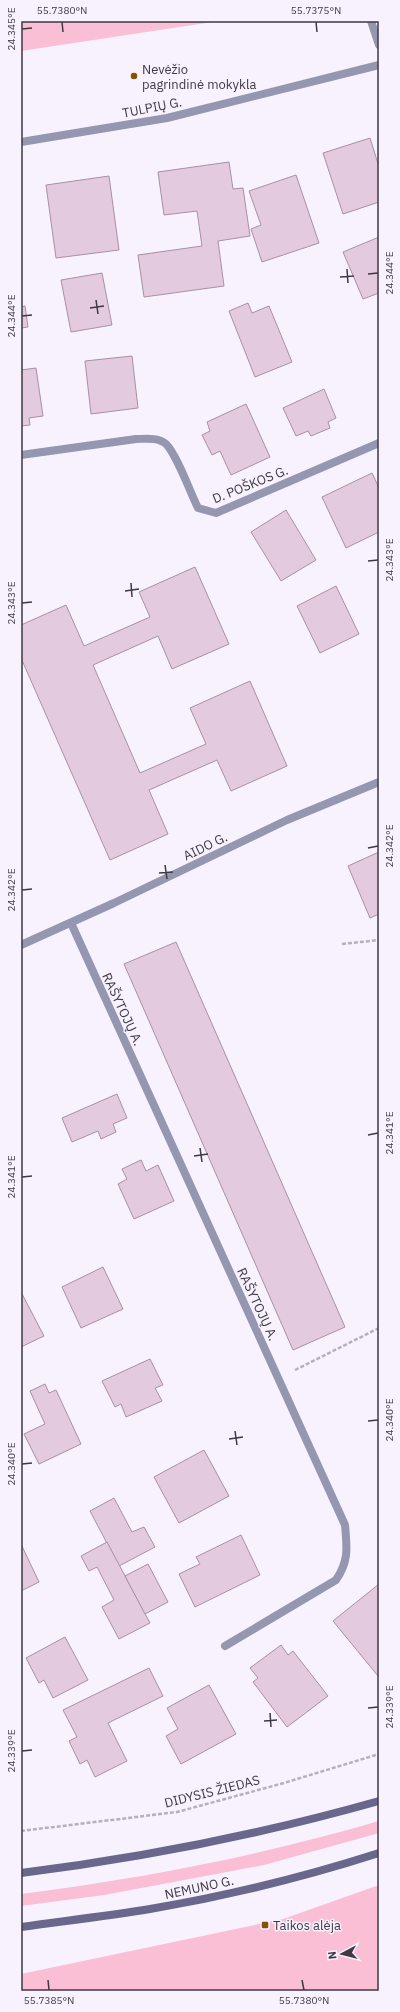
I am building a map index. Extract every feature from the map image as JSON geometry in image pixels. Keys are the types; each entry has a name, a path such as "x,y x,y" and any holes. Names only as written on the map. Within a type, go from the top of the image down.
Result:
{"main road":[{"path":"21,1873 93,1864 196,1845 311,1820 379,1802"},
{"name":"NEMUNO G.","path":"21,1927 150,1909 205,1899 321,1872 379,1853"}],"street":[{"path":"371,21 379,45"},
{"name":"TULPIŲ G.","path":"21,142 167,118 379,65"},
{"name":"D. POŠKOS G.","path":"21,456 152,439 165,443 172,452 198,508 216,513 379,443"},
{"name":"AIDO G.","path":"21,945 71,923 287,820 379,782"},
{"name":"RAŠYTOJŲ A.","path":"71,923 345,1525 347,1551 343,1569 336,1580 225,1646"}],"path":[{"path":"342,944 379,940"},
{"path":"279,1378 379,1328"},
{"name":"DIDYSIS ŽIEDAS","path":"21,1831 177,1812 284,1783 379,1754"}],"shaded area":[{"path":"21,21 219,21 21,51"},
{"path":"379,1821 379,1833 264,1865 104,1895 21,1906 21,1894 112,1881 202,1865 290,1845"},
{"path":"379,1885 379,1991 21,1991 21,1974 283,1919"}],"building":[{"path":"370,138 379,167 379,202 343,214 323,153"},
{"path":"229,162 233,189 243,188 250,236 218,241 224,286 144,297 138,255 202,246 197,211 164,215 158,172"},
{"path":"296,175 319,243 262,262 251,229 261,225 249,191"},
{"path":"109,176 119,250 56,258 46,185"},
{"path":"379,237 379,293 363,299 343,252"},
{"path":"102,273 112,325 71,332 61,280"},
{"path":"248,303 252,313 269,306 292,362 255,377 229,311"},
{"path":"25,306 28,327 21,328 21,307"},
{"path":"132,356 138,408 91,414 85,361"},
{"path":"36,368 43,416 29,418 30,425 21,426 21,370"},
{"path":"324,389 336,418 328,422 330,428 311,436 308,431 296,436 283,408"},
{"path":"246,404 270,457 231,475 220,451 212,455 202,435 210,431 207,422"},
{"path":"372,473 379,488 379,532 346,548 322,497"},
{"path":"286,510 316,560 281,581 251,532"},
{"path":"195,567 229,644 172,669 158,636 93,665 140,773 206,744 190,708 250,681 287,766 231,791 217,760 149,790 168,834 110,860 21,658 21,625 66,605 84,646 150,617 139,592"},
{"path":"336,586 359,634 320,653 297,606"},
{"path":"379,852 379,914 370,918 348,866"},
{"path":"176,942 345,1327 293,1350 124,964"},
{"path":"117,1094 127,1118 113,1124 116,1132 101,1139 98,1131 72,1142 62,1118"},
{"path":"141,1160 146,1171 158,1165 174,1201 134,1219 118,1184 127,1179 122,1169"},
{"path":"103,1267 123,1309 81,1328 62,1287"},
{"path":"21,1292 44,1336 21,1347"},
{"path":"150,1359 163,1385 155,1388 162,1401 126,1417 121,1404 115,1407 102,1381"},
{"path":"45,1384 49,1393 56,1390 81,1444 39,1464 24,1434 45,1424 30,1391"},
{"path":"204,1450 229,1496 179,1523 154,1477"},
{"path":"114,1498 132,1532 144,1527 155,1547 119,1566 90,1511"},
{"path":"241,1535 260,1575 195,1607 179,1574 200,1564 196,1557"},
{"path":"107,1542 150,1623 119,1639 102,1607 114,1600 97,1567 89,1571 81,1556"},
{"path":"21,1544 39,1582 21,1591"},
{"path":"148,1564 168,1602 145,1614 125,1576"},
{"path":"379,1584 379,1676 378,1676 333,1621"},
{"path":"65,1637 88,1680 53,1698 44,1680 39,1683 26,1658"},
{"path":"281,1645 288,1655 293,1651 328,1696 287,1727 253,1682 258,1678 250,1668"},
{"path":"149,1668 163,1696 108,1723 127,1761 95,1777 87,1760 80,1764 69,1741 77,1737 63,1710"},
{"path":"209,1685 236,1734 181,1764 166,1736 178,1729 167,1708"}],"place":[{"name":"Nevėžio pagrindinė mokykla","path":"134,76"},
{"name":"Taikos alėja","path":"265,1925"}]}
